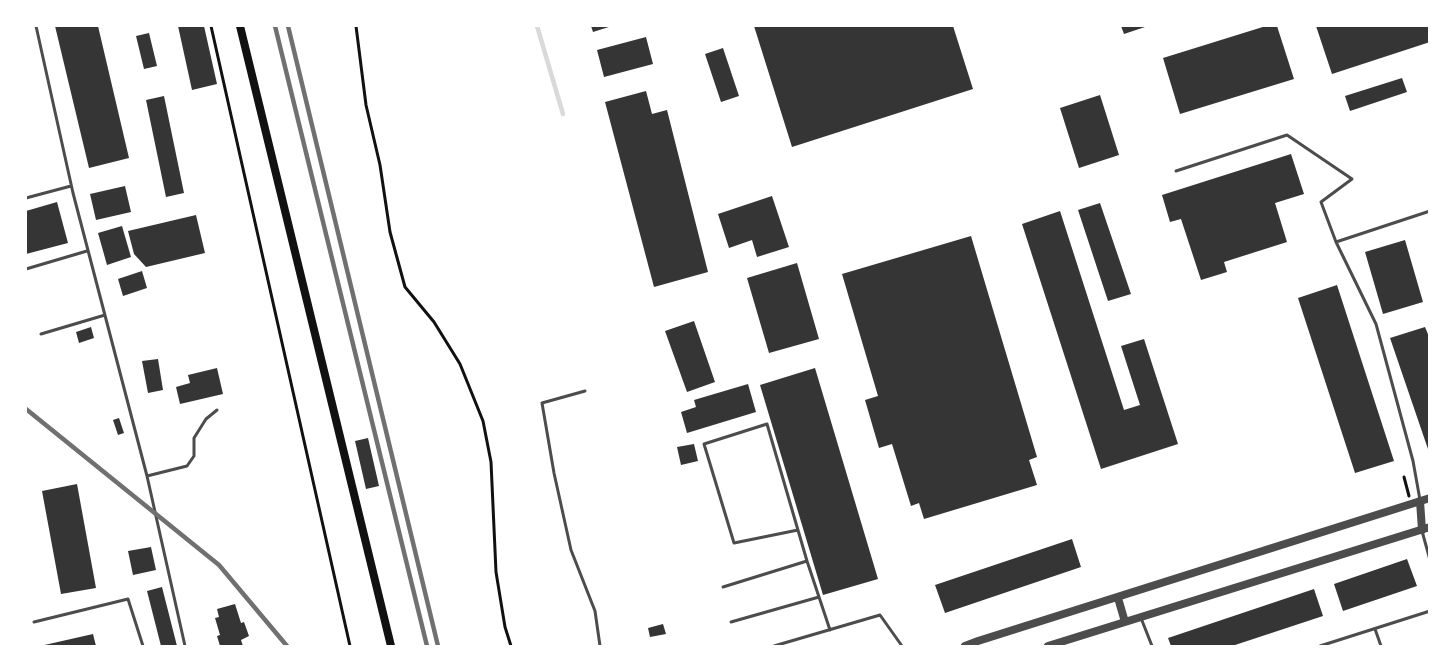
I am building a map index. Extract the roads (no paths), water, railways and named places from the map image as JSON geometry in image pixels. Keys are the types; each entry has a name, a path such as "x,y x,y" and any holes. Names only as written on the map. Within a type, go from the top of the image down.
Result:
{"main road":[{"path":"240,26 391,646"}],"street":[{"path":"965,646 1430,498"},
{"path":"1048,646 1426,528 1420,501"},
{"path":"1118,598 1125,622"}],"lane":[{"path":"36,26 71,186 147,476 185,646"},
{"path":"1176,171 1287,135 1353,179 1321,202 1336,242 1376,324 1413,461 1420,501"},
{"path":"26,198 71,186"},
{"path":"1336,242 1430,211"},
{"path":"26,268 88,250"},
{"path":"41,334 105,315"},
{"path":"585,390 542,402 554,473 571,550 595,611 600,646"},
{"path":"147,476 187,466 194,456 194,438 207,419 217,410"},
{"path":"798,530 734,543 704,444 767,424 798,530 807,561 830,630"},
{"path":"1426,528 1430,560"},
{"path":"723,586 807,561"},
{"path":"731,622 819,597"},
{"path":"34,622 128,599 143,646"},
{"path":"1320,646 1430,611"},
{"path":"774,646 880,615 902,646"},
{"path":"1141,618 1152,646"},
{"path":"1375,629 1380,646"}],"waterway":[{"path":"537,26 563,114"}],"railway":[{"path":"275,26 427,646"},
{"path":"288,26 438,646"},
{"path":"26,409 219,565 287,646"}]}
